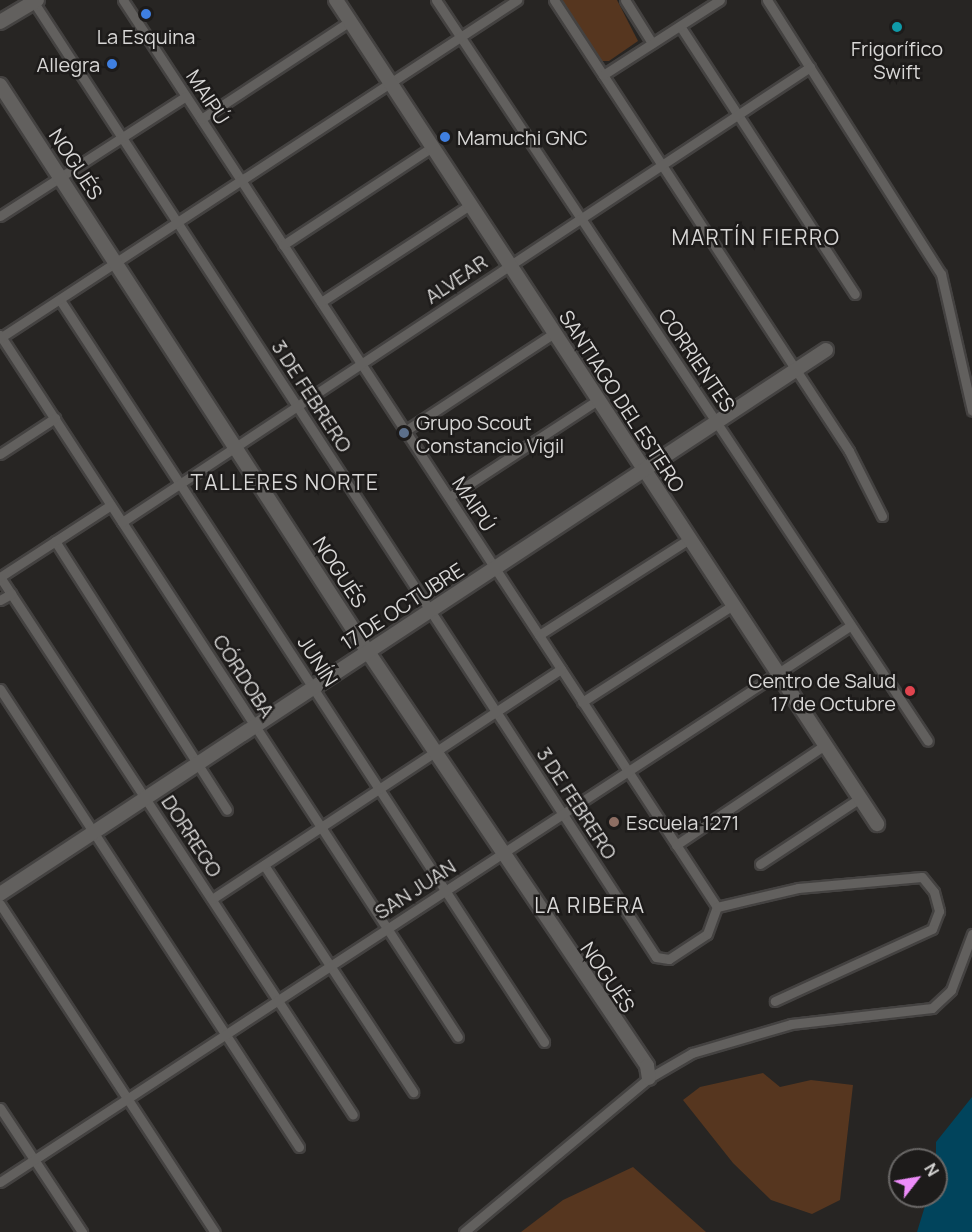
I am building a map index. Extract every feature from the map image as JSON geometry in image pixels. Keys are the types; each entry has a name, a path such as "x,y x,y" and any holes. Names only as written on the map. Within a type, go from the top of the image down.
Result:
{"street":[{"name":"MAIPÚ","path":"123,0 717,907"},
{"name":"SANTIAGO DEL ESTERO","path":"336,0 877,824"},
{"name":"CORRIENTES","path":"436,0 928,741"},
{"path":"0,336 178,225 517,0"},
{"path":"554,0 849,451 882,516"},
{"path":"625,0 652,43"},
{"path":"603,75 720,0"},
{"path":"767,0 941,274 972,411"},
{"path":"0,22 35,1"},
{"name":"3 DE FEBRERO","path":"35,1 121,138 562,814 660,960 707,934 717,907"},
{"path":"201,119 350,21"},
{"path":"680,26 855,294"},
{"name":"ALVEAR","path":"122,522 810,67"},
{"name":"NOGUÉS","path":"0,85 368,652 646,1066 649,1078"},
{"path":"0,216 186,96"},
{"path":"284,245 432,147"},
{"path":"321,302 470,205"},
{"name":"JUNÍN","path":"60,300 544,1042"},
{"path":"405,430 554,333"},
{"name":"CÓRDOBA","path":"0,336 458,1037"},
{"name":"17 DE OCTUBRE","path":"0,894 826,350"},
{"path":"448,497 598,400"},
{"path":"0,454 55,418"},
{"path":"0,577 111,505"},
{"path":"538,635 689,538"},
{"path":"55,541 227,810"},
{"name":"DORREGO","path":"0,577 353,1115"},
{"path":"0,600 11,594"},
{"path":"582,702 733,605"},
{"name":"SAN JUAN","path":"0,1182 850,626"},
{"path":"212,899 561,669"},
{"path":"0,689 228,1034 299,1147"},
{"path":"676,845 825,745"},
{"path":"760,864 860,798"},
{"path":"264,865 328,967 413,1092"},
{"path":"717,907 798,888 922,878 939,911 932,929 898,943 870,962 775,1000"},
{"path":"0,904 215,1232"},
{"path":"464,1232 649,1078 692,1053 791,1024 932,1008 951,990 972,934"},
{"path":"0,1108 81,1232"}],"shaded area":[{"path":"557,0 617,0 638,41 609,61 597,61"},
{"path":"763,1073 780,1087 811,1080 853,1085 840,1200 812,1214 771,1200 733,1163 683,1100 700,1087"},
{"path":"633,1167 706,1232 521,1232 563,1200"}],"water":[{"path":"972,1097 972,1232 917,1232 924,1208 948,1208 948,1148 936,1148 936,1142"}],"place":[{"name":"La Esquina","path":"146,14"},
{"name":"Frigorífico Swift","path":"897,27"},
{"name":"Allegra","path":"112,64"},
{"name":"Mamuchi GNC","path":"445,137"},
{"name":"Grupo Scout Constancio Vigil","path":"404,433"},
{"name":"Centro de Salud 17 de Octubre","path":"910,691"},
{"name":"Escuela 1271","path":"614,822"}],"district":[{"name":"MARTÍN FIERRO","path":"756,237"},
{"name":"TALLERES NORTE","path":"285,482"},
{"name":"LA RIBERA","path":"590,905"}]}
